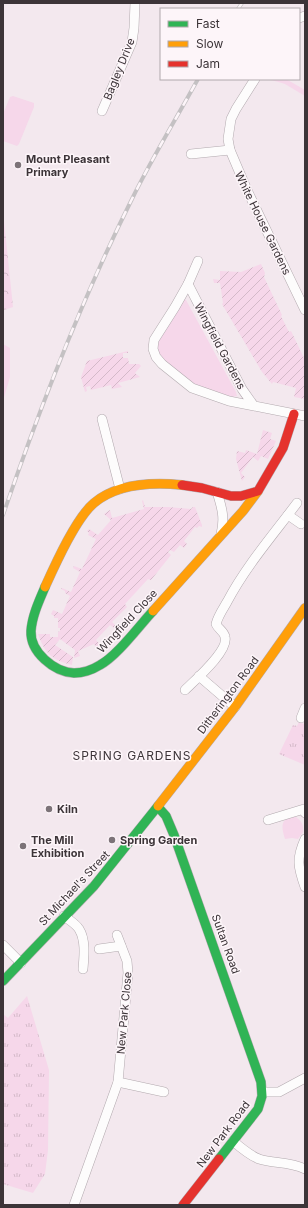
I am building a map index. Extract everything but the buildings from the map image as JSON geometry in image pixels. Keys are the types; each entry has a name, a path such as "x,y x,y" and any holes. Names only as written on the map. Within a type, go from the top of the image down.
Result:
{"street":[{"name":"Bagley Drive","path":"102,111 132,42 135,3"},
{"name":"White House Gardens","path":"255,80 231,119 228,139 230,150 247,190 301,293 305,310"},
{"path":"191,154 230,150"},
{"name":"Wingfield Gardens","path":"198,261 188,284 154,340 153,349 156,357 162,364 192,388 229,401 305,416"},
{"name":"Wingfield Gardens","path":"188,284 242,389 254,406"},
{"name":"Wingfield Close","path":"258,491 244,495 232,496 197,487 169,485 136,486 120,489 103,497 90,507 78,524 58,561 38,604 31,631 33,644 48,663 68,673 92,671 110,659 243,511 258,491 283,448 294,414"},
{"path":"102,419 120,489"},
{"path":"217,492 223,509 224,522 221,536"},
{"path":"185,690 220,653 225,645 225,635 217,626 217,621 220,614 244,573 297,503"},
{"path":"288,515 301,524"},
{"name":"Ditherington Road","path":"158,807 235,706 305,608"},
{"name":"Ditherington Road","path":"286,636 305,618"},
{"path":"199,676 235,706"},
{"path":"301,718 305,708"},
{"name":"St Michael's Street","path":"3,981 94,886 158,807"},
{"name":"Sultan Road","path":"158,807 166,816 174,835 260,1077 263,1092"},
{"path":"268,820 305,810"},
{"path":"305,839 301,847 298,863 305,887"},
{"path":"64,916 77,926 81,934 84,951 82,969"},
{"name":"New Park Close","path":"74,1205 118,1082 128,973 127,962 117,935"},
{"path":"3,945 21,963"},
{"path":"99,949 121,946"},
{"path":"263,1092 279,1092 305,1078"},
{"path":"118,1082 164,1092"},
{"name":"New Park Road","path":"183,1205 255,1113 262,1100 263,1092"},
{"path":"233,1141 247,1152 260,1159 286,1162 305,1169"}],"green space":[{"path":"271,80 288,80 305,90 305,96 285,84"},
{"path":"13,96 34,103 34,107 17,146 3,141 3,114 10,97"},
{"path":"3,211 13,307 4,310 3,314"},
{"path":"261,264 265,273 264,277 282,315 281,316 289,332 291,331 305,360 305,399 294,397 296,388 273,382 272,384 262,372 222,304 220,283 214,283 213,279 220,280 220,271 241,272"},
{"path":"184,299 186,300 237,396 231,397 197,386 163,360 158,351 157,342"},
{"path":"3,344 10,348 10,377 3,401"},
{"path":"128,351 128,353 123,353 123,358 128,358 129,364 139,364 141,366 135,373 140,377 118,383 122,387 112,389 111,385 91,390 90,386 86,387 87,391 85,392 81,377 87,361"},
{"path":"263,430 272,433 270,439 276,441 268,459 261,456 258,461 253,457 241,473 245,477 242,481 236,459 237,451 245,453 246,450 257,454"},
{"path":"143,500 145,507 191,509 195,507 202,527 195,527 184,541 187,544 184,548 180,545 174,552 170,550 168,552 171,555 151,580 148,579 125,604 127,607 112,622 116,626 114,628 110,625 96,640 102,647 97,649 94,644 78,651 80,656 74,658 75,650 60,639 55,645 73,657 72,665 59,661 50,655 43,647 38,634 50,634 50,637 58,637 60,628 58,628 58,618 54,618 51,614 53,610 62,614 70,596 61,589 62,588 71,592 80,572 73,568 74,566 82,569 96,539 88,535 89,533 87,531 89,529 98,535 111,520 104,514 110,510 112,518 144,509"},
{"path":"299,722 304,724 305,722 305,765 279,754 293,725 297,726"},
{"path":"294,816 302,822 303,832 298,839 285,839 283,824 286,819"},
{"path":"27,996 49,1070 48,1150 45,1174 33,1193 3,1184 3,1014 8,1018"}],"railway":[{"path":"239,8 242,3"},
{"path":"3,515 62,355 113,237 156,154 197,80"}],"traffic: fast":[{"path":"45,587 33,620 31,631 32,639 34,646 45,660 51,665 66,672 84,672 107,661 121,648 153,611"},
{"path":"3,981 94,886 158,806"},
{"path":"158,807 166,816 174,835 261,1082 262,1096 258,1109 219,1159"}],"traffic: slow":[{"path":"45,587 60,555 80,519 87,510 103,496 114,491 136,485 182,485"},
{"path":"153,611 243,511 258,491"},
{"path":"158,806 235,707 305,608"}],"traffic: jam":[{"path":"182,485 202,488 231,496 241,496 258,491 283,448 294,414"},
{"path":"183,1205 219,1159"}],"place":[{"name":"Mount Pleasant Primary","path":"18,165"},
{"name":"Kiln","path":"49,809"},
{"name":"Spring Garden","path":"112,840"},
{"name":"The Mill Exhibition","path":"23,846"}],"district":[{"name":"SPRING GARDENS","path":"132,755"}]}
